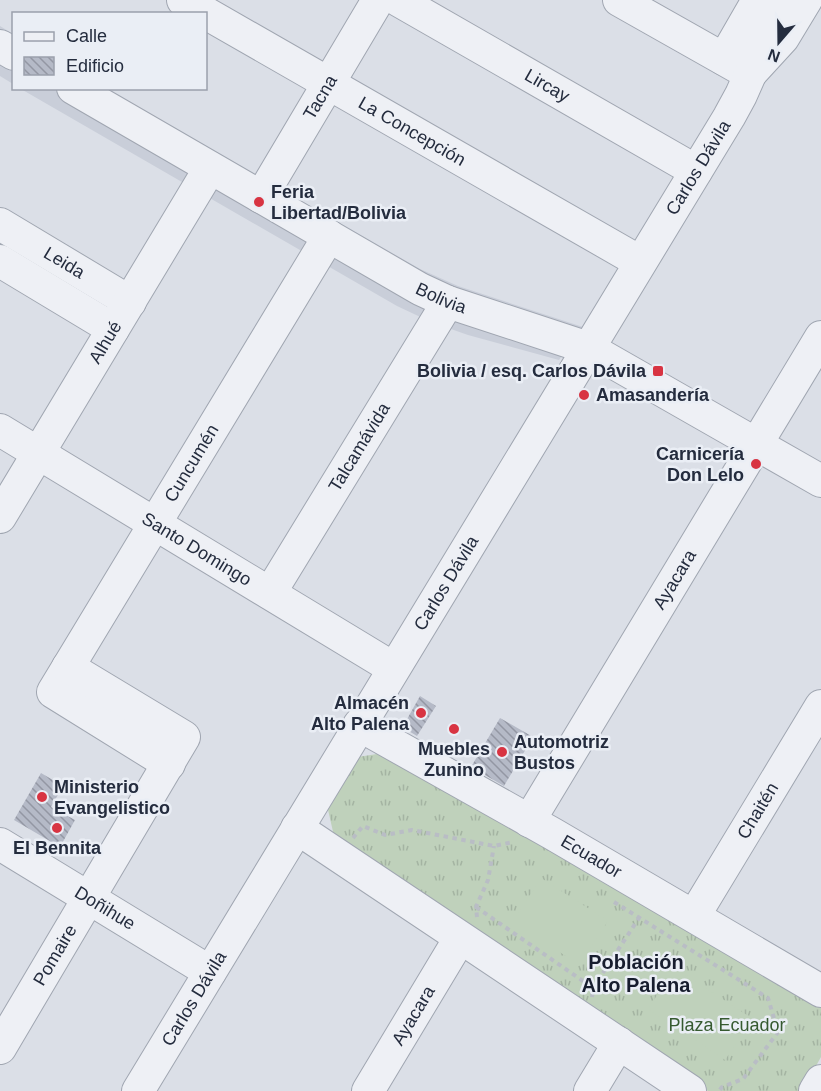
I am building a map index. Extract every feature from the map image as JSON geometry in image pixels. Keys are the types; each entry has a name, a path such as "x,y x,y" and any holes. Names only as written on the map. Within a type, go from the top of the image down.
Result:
{"street":[{"name":"La Concepción","path":"183,0 204,12"},
{"name":"Tacna","path":"261,197 378,0"},
{"name":"Lircay","path":"398,0 696,171"},
{"path":"619,0 737,67"},
{"name":"Carlos Dávila","path":"138,1091 741,95 737,67 758,0"},
{"name":"Carlos Dávila","path":"737,67 783,0"},
{"name":"Carlos Dávila","path":"737,67 778,44 806,0"},
{"name":"La Concepción","path":"207,14 640,262"},
{"name":"Bolivia","path":"76,90 420,289 448,302 588,348 821,481"},
{"name":"Alhué","path":"0,517 210,168"},
{"name":"Leida","path":"0,224 130,302"},
{"name":"Cuncumén","path":"60,680 329,236"},
{"name":"Leida","path":"0,261 113,329"},
{"name":"Talcamávida","path":"270,593 448,302"},
{"name":"Ayacara","path":"529,821 821,337"},
{"name":"Santo Domingo","path":"0,430 393,668"},
{"path":"60,680 169,764"},
{"name":"Pomaire","path":"0,1048 184,737 60,680"},
{"name":"Chaitén","path":"694,916 821,706"},
{"name":"Ecuador","path":"359,725 821,991"},
{"path":"297,828 690,1091"},
{"name":"Doñihue","path":"0,844 210,972"},
{"name":"Ayacara","path":"368,1091 470,945"},
{"path":"590,1091 620,1043"},
{"path":"815,1091 821,1081"}],"path":[{"path":"354,866 351,840 363,826 386,835 412,830 494,846 488,879 476,907 470,945"},
{"path":"476,907 593,988"},
{"path":"588,1022 593,988 639,918 768,998 778,1032 743,1079 722,1087 719,1091"}],"shaded area":[{"path":"0,26 12,33 12,83 0,76"},
{"name":"Feria Libertad/Bolivia","path":"23,90 109,90 420,269 458,286 583,327 559,360 468,335 431,322 397,306"}],"green space":[{"name":"Plaza Ecuador","path":"390,752 821,1005 821,1057 802,1091 708,1091 334,836 326,801 351,758"},
{"path":"541,878 608,921 579,965 513,921"},
{"path":"675,968 753,1019 725,1060 648,1009"}],"building":[{"name":"Almacén Alto Palena","path":"420,696 436,706 417,736 407,730 406,721"},
{"name":"Automotriz Bustos","path":"500,718 533,737 504,786 471,767"},
{"name":"Ministerio Evangelistico","path":"41,773 63,786 51,807 75,820 60,847 14,820"}],"place":[{"name":"Feria Libertad/Bolivia","path":"259,202"},
{"name":"Bolivia / esq. Carlos Dávila","path":"658,371"},
{"name":"Amasandería","path":"584,395"},
{"name":"Carnicería Don Lelo","path":"756,464"},
{"name":"Almacén Alto Palena","path":"421,713"},
{"name":"Muebles Zunino","path":"454,729"},
{"name":"Automotriz Bustos","path":"502,752"},
{"name":"Ministerio Evangelistico","path":"42,797"},
{"name":"El Bennita","path":"57,828"}],"district":[{"name":"Población Alto Palena","path":"636,974"}]}
